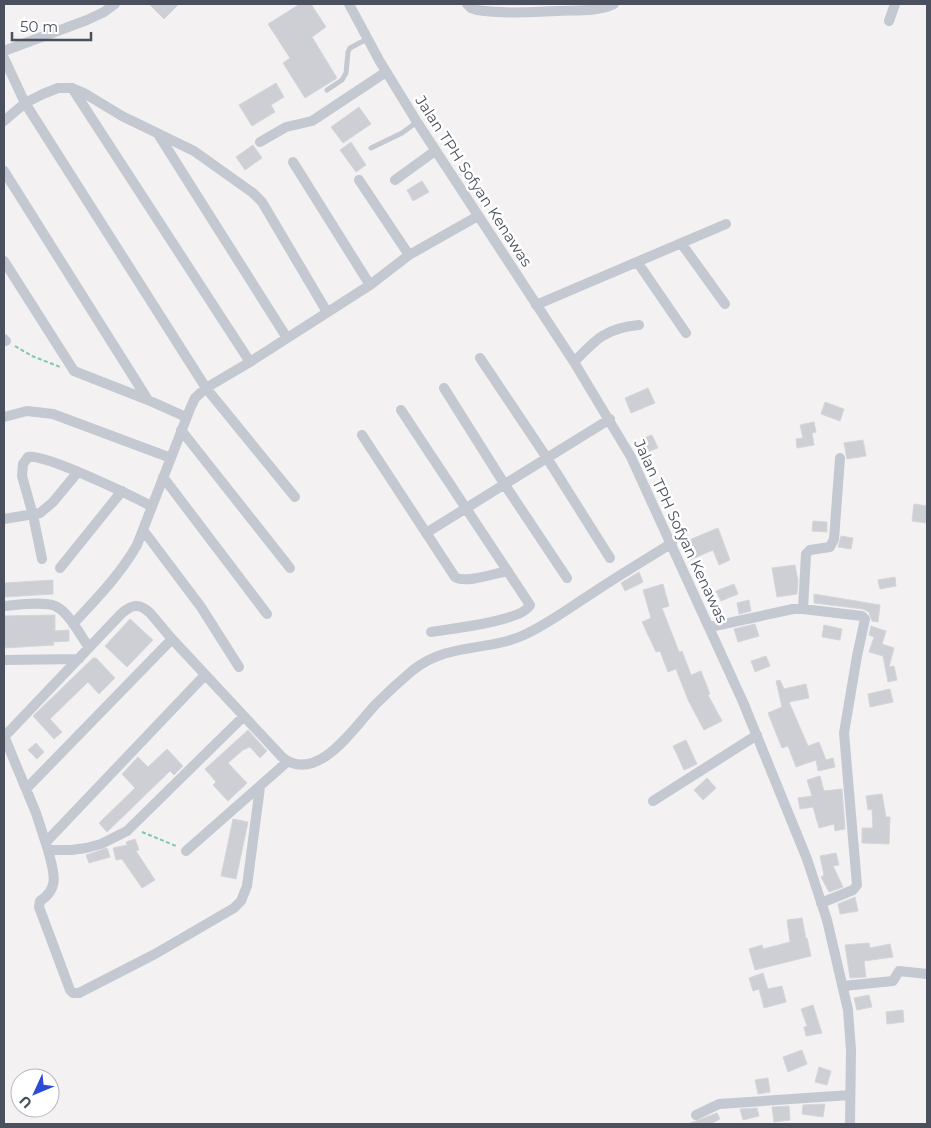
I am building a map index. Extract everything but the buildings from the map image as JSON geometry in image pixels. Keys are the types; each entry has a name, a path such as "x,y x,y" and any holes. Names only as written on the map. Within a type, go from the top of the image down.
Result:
{"street":[{"path":"4,51 87,20 115,4"},
{"name":"Jalan TPH Sofyan Kenawas","path":"349,4 386,72 435,151 610,419 631,457 672,543 757,735 807,860 821,903 848,1010 851,1050 850,1124"},
{"path":"467,4 477,10 519,8 576,10 608,7 614,4"},
{"path":"889,21 894,4"},
{"path":"4,58 25,103 206,388 295,497"},
{"path":"260,142 286,127 312,122 386,72"},
{"path":"4,121 25,103 58,88 72,88 115,112 194,151 212,162 257,197 274,221 327,312"},
{"path":"72,88 250,362"},
{"path":"158,134 287,338"},
{"path":"395,180 435,151"},
{"path":"293,162 370,285"},
{"path":"4,171 148,400"},
{"path":"359,180 409,256"},
{"path":"73,624 114,580 129,560 143,530 186,417 196,398 206,388 370,285 409,256 478,216"},
{"path":"536,306 726,224"},
{"path":"681,244 725,304"},
{"path":"4,261 74,371 186,417"},
{"path":"638,263 686,333"},
{"path":"574,362 596,340 608,332 639,325"},
{"path":"480,358 547,458 610,558"},
{"path":"444,388 505,485 567,578"},
{"path":"401,410 530,604 527,610 505,619 431,632"},
{"path":"4,417 27,411 53,414 171,458"},
{"path":"426,533 610,419"},
{"path":"182,430 290,568"},
{"path":"362,435 458,579 465,580 508,571"},
{"path":"42,559 34,515 22,476 23,464 28,457 45,460 122,491 151,506"},
{"path":"802,609 806,554 810,550 830,547 834,539 840,458"},
{"path":"4,519 40,513 47,508 77,473"},
{"path":"163,477 267,614"},
{"path":"60,568 122,491"},
{"path":"143,530 201,607 239,667"},
{"path":"260,787 247,886 241,902 234,908 155,954 79,993 73,993 70,990 39,907 40,901 47,897 54,884 47,846 4,737 121,614 131,606 137,605 146,609 243,717 287,762 300,765 318,761 327,755 339,745 387,693 424,662 454,650 520,637 672,543"},
{"path":"4,606 51,605 64,612 89,648"},
{"path":"710,628 793,609 862,616 865,620 844,733 857,885 853,890 821,903"},
{"path":"26,789 172,639"},
{"path":"4,660 78,659"},
{"path":"47,846 205,675"},
{"path":"47,846 71,850 86,848 101,844 127,831 243,717"},
{"path":"653,801 757,735"},
{"path":"186,851 287,762"},
{"path":"843,986 893,981 899,971 902,970 927,974"},
{"path":"696,1115 719,1104 850,1095"}],"lane":[{"path":"327,90 342,80 346,73 350,48 367,39"},
{"path":"371,148 402,133 417,122"}],"path":[{"path":"5,340 32,356 74,371"},
{"path":"127,831 139,830 186,851"}]}
